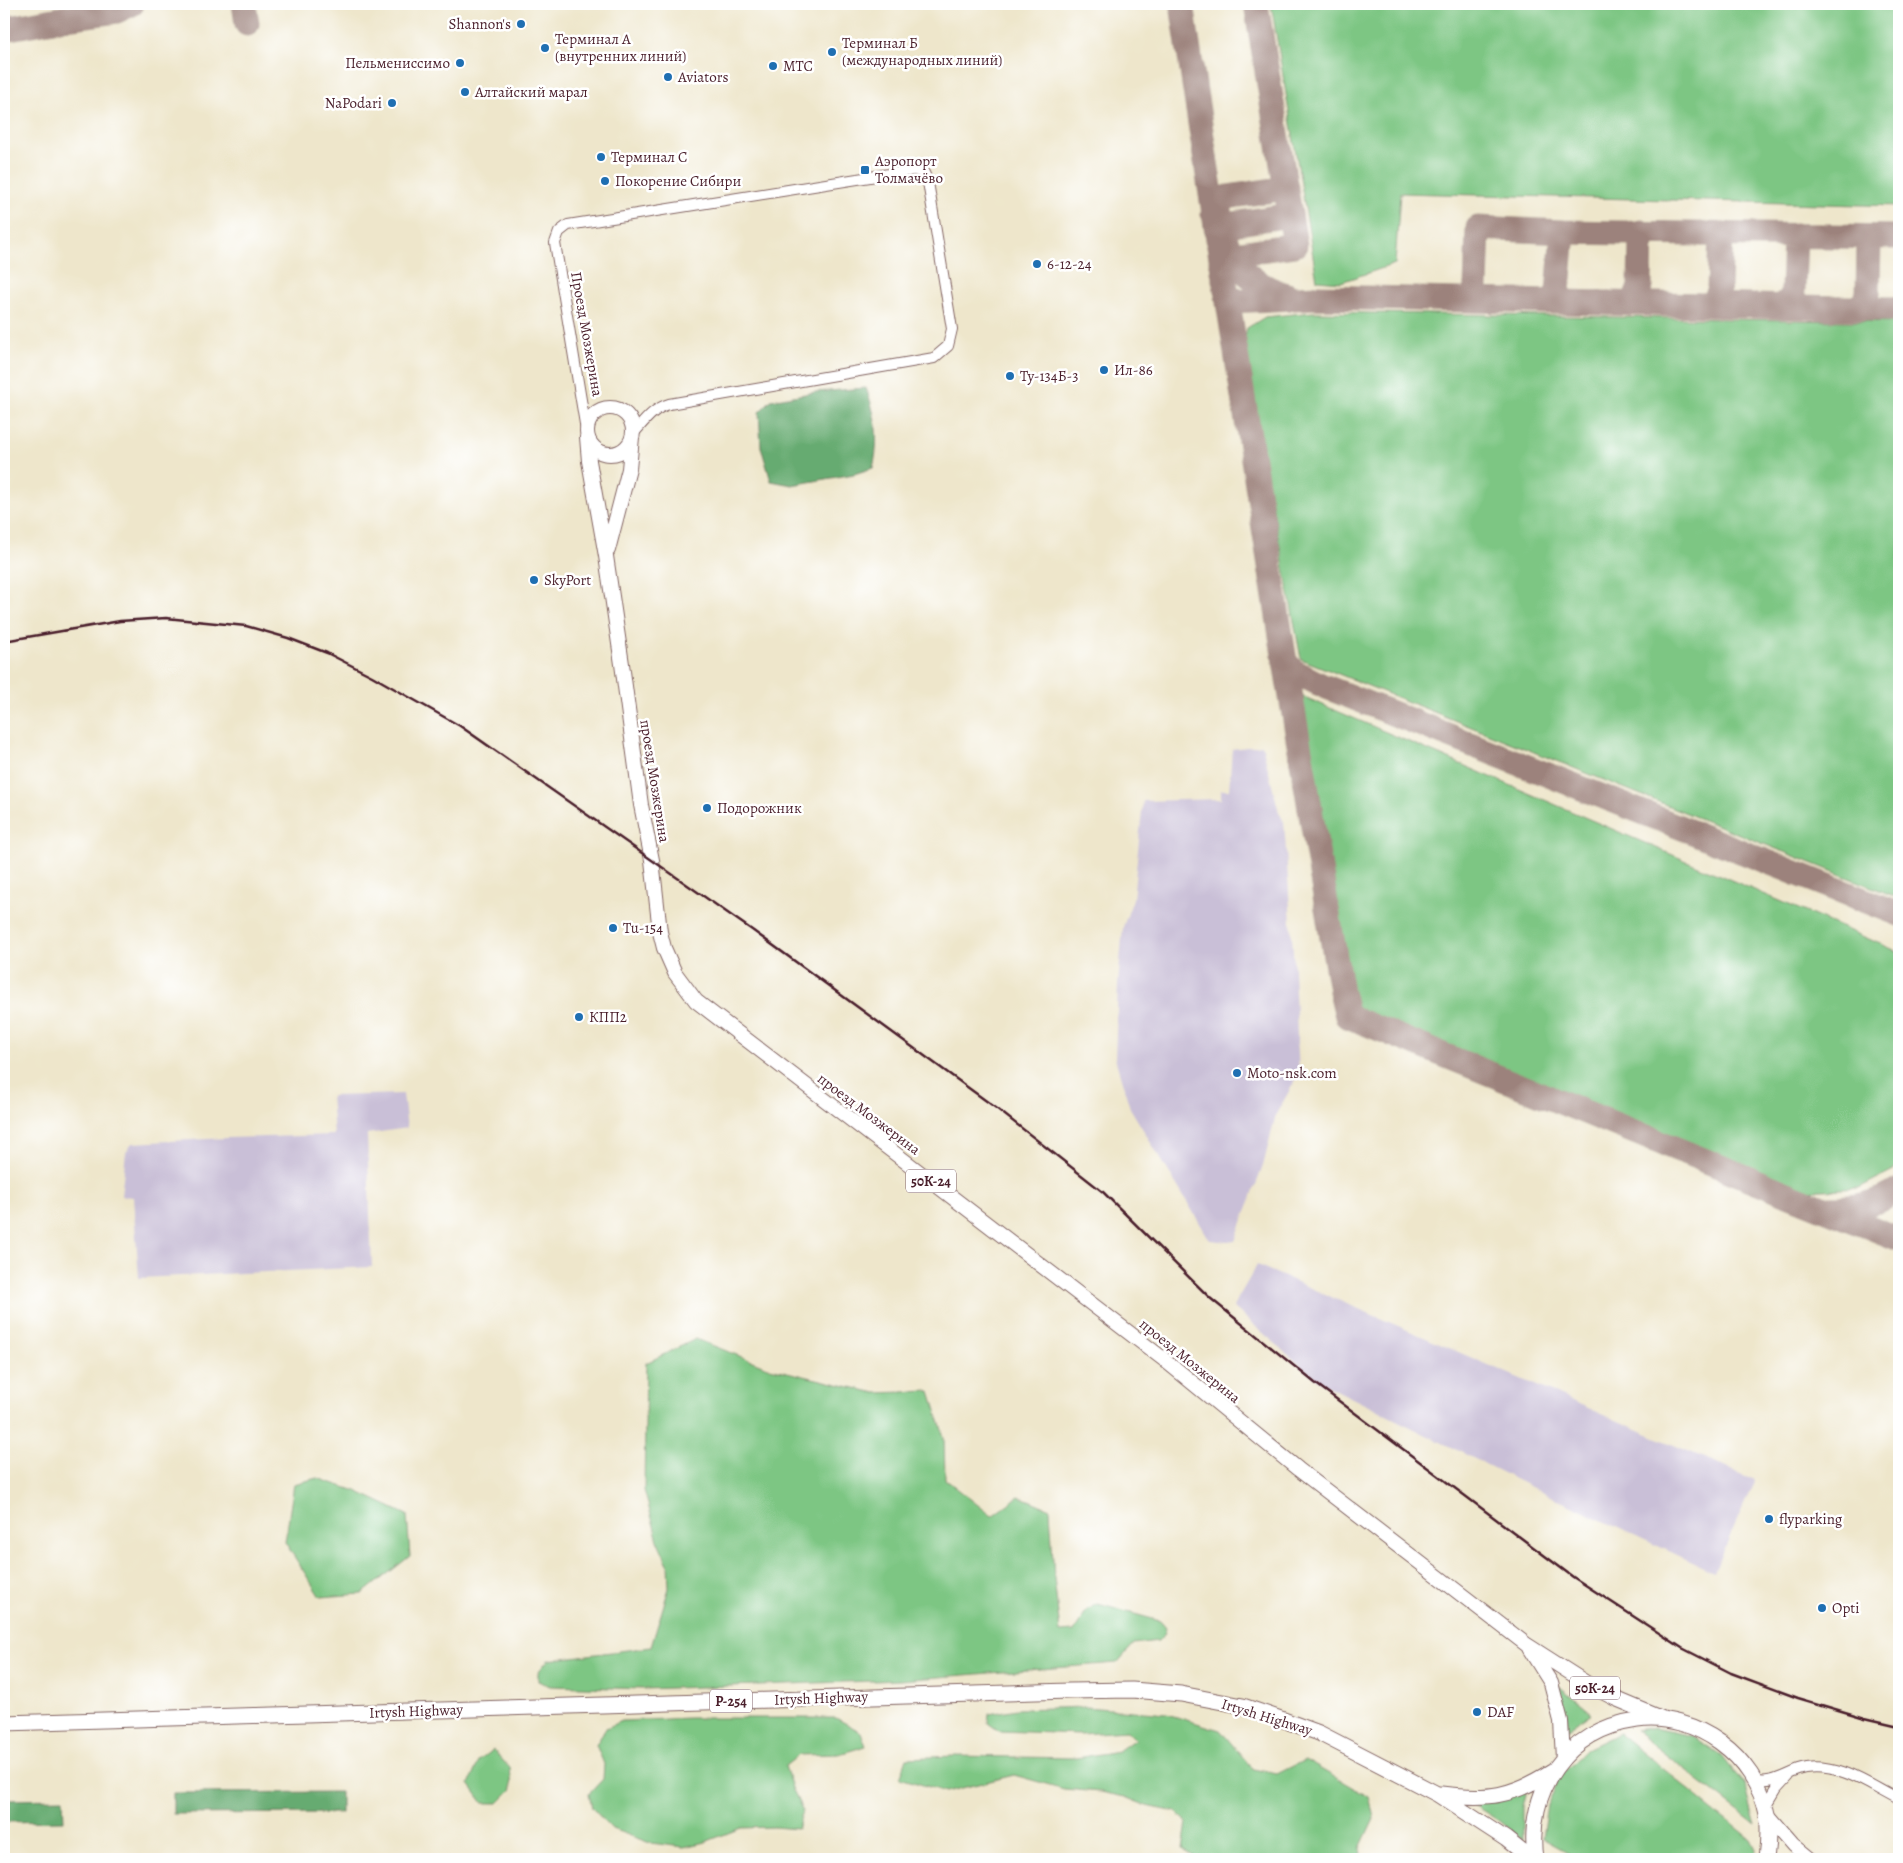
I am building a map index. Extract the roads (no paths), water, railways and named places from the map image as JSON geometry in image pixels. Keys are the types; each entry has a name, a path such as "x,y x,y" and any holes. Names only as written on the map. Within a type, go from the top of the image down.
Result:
{"highway":[{"name":"Irtysh Highway","path":"4,1723 1060,1691 1132,1690 1181,1694 1243,1706 1319,1733 1437,1794 1506,1839 1531,1859"},
{"path":"1437,1794 1488,1797 1511,1792 1537,1781 1558,1765 1584,1740 1610,1726 1638,1720 1667,1720"},
{"name":"50К-24","path":"1667,1720 1694,1727 1718,1740 1738,1758 1754,1780 1766,1812"},
{"path":"1535,1859 1533,1840 1534,1816 1541,1792 1558,1765"},
{"path":"1766,1812 1769,1839 1766,1859"}],"main road":[{"name":"Проезд Мозжерина","path":"587,434 592,416 598,411 612,408 626,414 632,427 632,435"},
{"path":"587,434 596,450 611,454 625,448 632,435"},
{"name":"проезд Мозжерина","path":"587,434 589,461 606,556 641,805 652,860 660,932 669,961 686,990 723,1024 1166,1361 1298,1469 1527,1645 1591,1686 1614,1698 1667,1720"},
{"name":"проезд Мозжерина","path":"606,556 629,469 632,435"},
{"name":"проезд Мозжерина","path":"1527,1645 1551,1684 1561,1721 1558,1765"},
{"name":"50К-24","path":"1766,1812 1792,1845 1810,1859"}],"street":[{"name":"Проезд Мозжерина","path":"587,434 555,243 559,232 568,225 914,170 924,173 928,182 952,329 948,346 934,358 658,407 632,435"},
{"path":"1754,1780 1772,1781 1803,1768 1822,1767 1840,1770 1899,1800"},
{"path":"1766,1812 1777,1788 1789,1775"}],"railway":[{"path":"4,641 120,621 166,618 246,626 288,638 327,653 460,726 752,930 996,1108 1103,1192 1210,1298 1315,1383 1573,1577 1682,1648 1731,1673 1798,1698 1899,1726"}],"place":[{"name":"Shannon's","path":"521,24"},
{"name":"Терминал А (внутренних линий)","path":"545,48"},
{"name":"Терминал Б (международных линий)","path":"832,52"},
{"name":"Пельмениссимо","path":"460,63"},
{"name":"МТС","path":"773,66"},
{"name":"Aviators","path":"668,77"},
{"name":"Алтайский марал","path":"465,92"},
{"name":"NaPodari","path":"392,103"},
{"name":"Терминал С","path":"601,157"},
{"name":"Аэропорт Толмачёво","path":"865,170"},
{"name":"Покорение Сибири","path":"605,181"},
{"name":"6-12-24","path":"1037,264"},
{"name":"Ил-86","path":"1104,370"},
{"name":"Ту-134Б-3","path":"1010,376"},
{"name":"SkyPort","path":"534,580"},
{"name":"Подорожник","path":"707,808"},
{"name":"Tu-154","path":"613,928"},
{"name":"КПП2","path":"579,1017"},
{"name":"Moto-nsk.com","path":"1237,1073"},
{"name":"flyparking","path":"1769,1519"},
{"name":"Opti","path":"1822,1608"},
{"name":"DAF","path":"1477,1712"}]}
